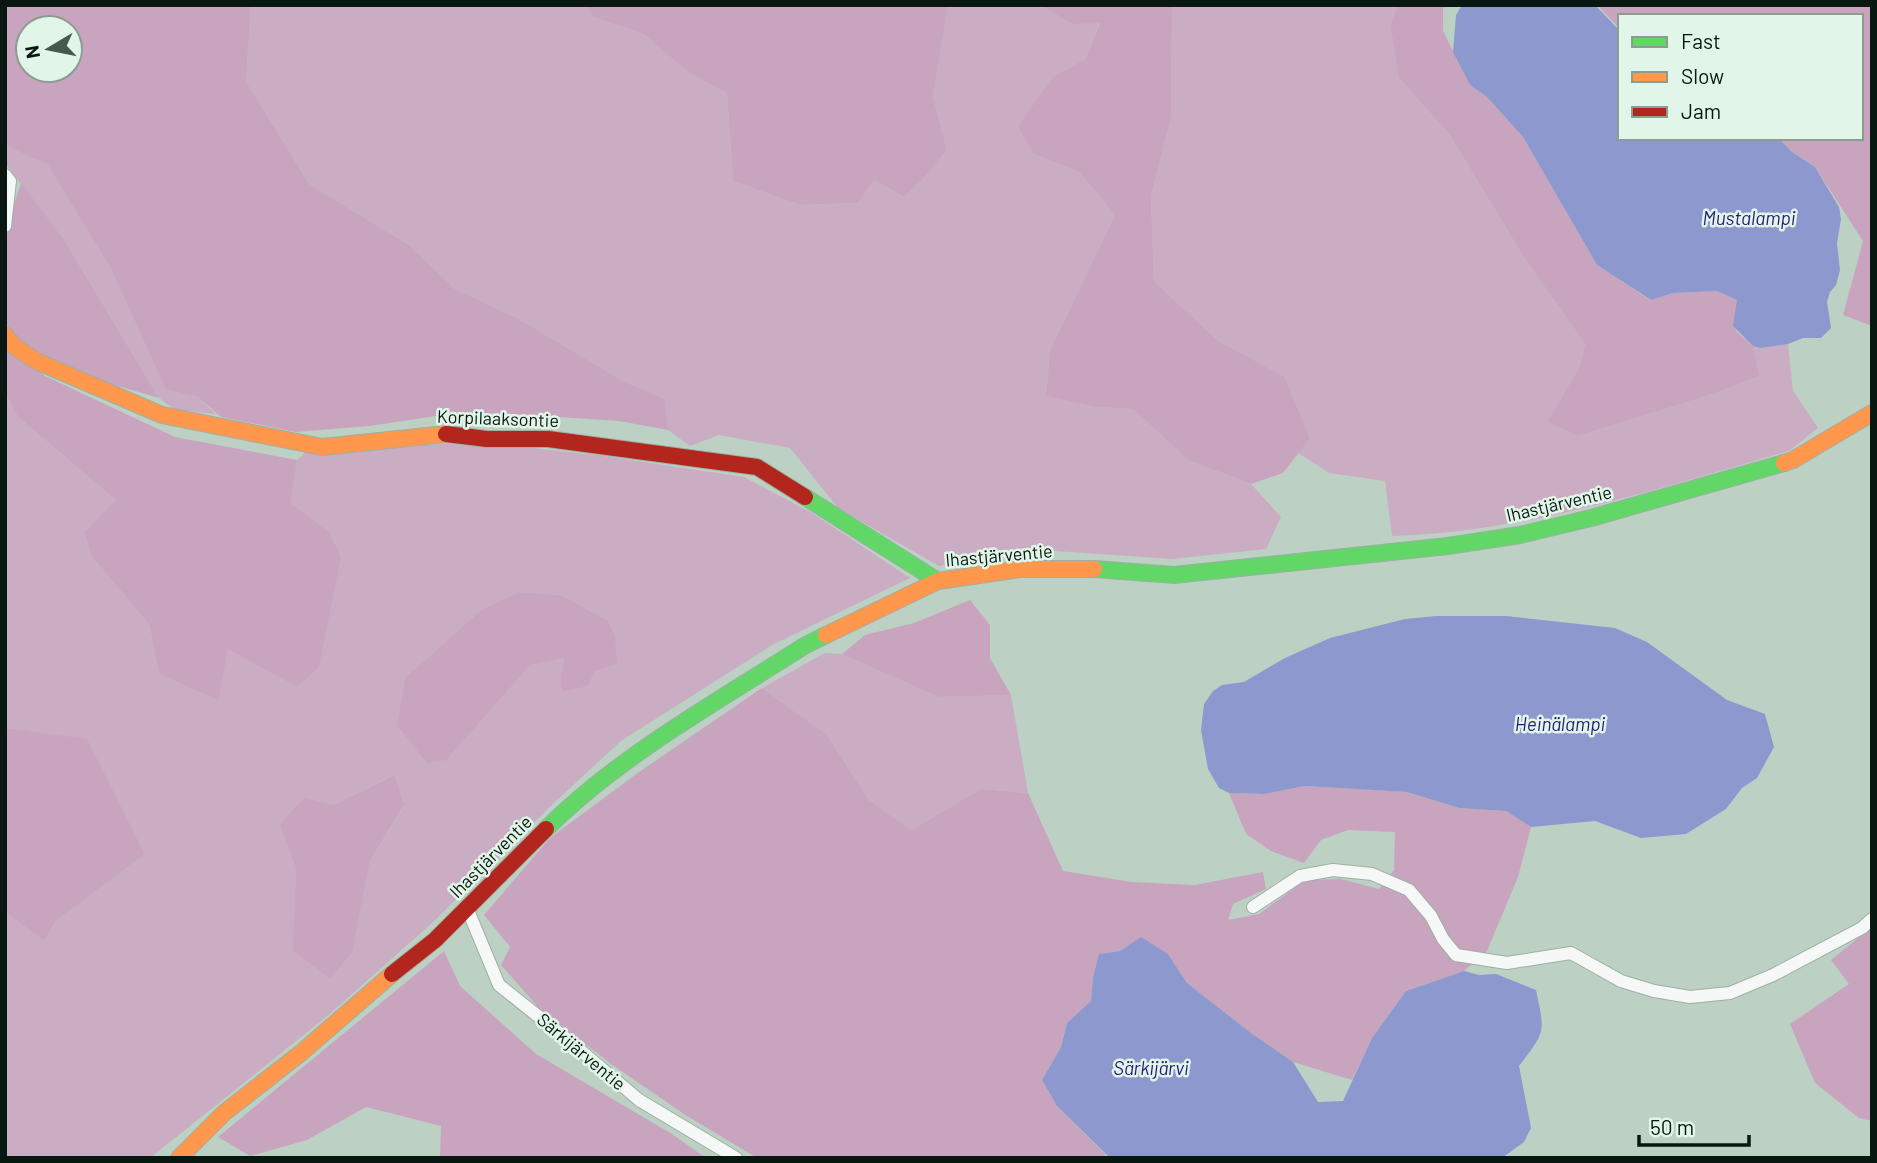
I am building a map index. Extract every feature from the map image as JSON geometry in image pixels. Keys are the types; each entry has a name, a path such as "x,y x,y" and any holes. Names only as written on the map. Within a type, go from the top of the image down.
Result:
{"street":[{"path":"5,175 10,181 5,226"},
{"name":"Korpilaaksontie","path":"5,335 15,347 36,361 162,415 275,439 322,447 452,433 487,439 548,439 757,467 938,581"},
{"name":"Ihastjärventie","path":"179,1158 224,1113 302,1052 435,940 563,813 630,759 804,646 938,581 1020,569 1098,569 1174,575 1520,535 1591,518 1793,460 1872,413"},
{"path":"1253,907 1300,876 1333,870 1372,874 1409,890 1431,916 1443,939 1457,955 1507,963 1571,953 1621,981 1654,991 1690,997 1730,993 1773,975 1862,928 1872,919"},
{"name":"Särkijärventie","path":"467,908 499,985 639,1100 736,1158"}],"shaded area":[{"path":"5,5 251,5 246,81 309,184 409,245 455,289 517,318 625,382 664,399 668,430 619,421 456,413 370,426 296,432 221,417 198,397 166,389 111,269 47,163 5,144"},
{"path":"251,5 587,5 592,17 644,34 687,70 727,93 733,181 800,205 858,203 874,180 904,197 947,150 933,96 948,5 1040,5 1072,24 1100,22 1085,59 1054,76 1034,154 1079,172 1115,215 1050,350 1046,396 1095,407 1133,409 1188,460 1251,484 1281,517 1266,549 1172,559 1041,550 939,566 838,508 790,448 719,435 690,446 668,430 663,399 625,382 517,318 455,289 409,245 309,184 246,81"},
{"path":"587,5 948,5 933,96 947,150 904,197 874,180 858,203 800,205 733,181 727,93 687,71 644,34 592,17"},
{"path":"1040,5 1172,5 1171,118 1151,196 1154,281 1217,340 1285,377 1310,438 1283,473 1251,484 1188,460 1133,409 1095,407 1046,396 1050,350 1115,215 1079,172 1034,154 1018,126 1054,76 1085,59 1100,23 1072,24"},
{"path":"1172,5 1398,5 1390,25 1399,78 1449,134 1525,259 1585,344 1579,368 1547,422 1578,436 1710,395 1758,376 1753,346 1760,348 1788,344 1793,391 1818,428 1789,451 1593,506 1493,526 1392,536 1385,481 1329,473 1298,453 1310,438 1285,377 1217,340 1154,281 1151,196 1171,118"},
{"path":"1398,5 1446,5 1443,8 1443,31 1470,85 1487,97 1523,137 1597,265 1650,300 1673,293 1717,291 1737,300 1736,331 1753,346 1759,376 1710,395 1578,436 1547,422 1579,368 1585,344 1525,259 1449,134 1399,78 1390,25"},
{"path":"1597,5 1872,5 1872,326 1843,315 1863,241 1815,167 1776,140 1863,140 1863,14 1618,14 1618,27"},
{"path":"5,144 27,156 47,162 111,269 166,388 198,397 216,414 175,410 159,398 63,238 5,163"},
{"path":"21,183 63,238 159,398 73,372 52,362 33,351 17,337 5,321 5,233"},
{"path":"5,343 45,376 175,437 297,460 290,503 328,531 341,557 319,667 297,687 228,649 219,701 159,674 149,624 92,557 85,532 116,500 18,417 5,393"},
{"path":"5,393 18,417 116,500 92,557 149,624 159,674 219,701 228,648 297,687 328,531 289,503 297,460 307,451 480,442 604,456 744,477 812,513 910,578 774,644 621,741 431,924 325,1018 150,1158 5,1158 5,912 44,941 56,921 145,854 87,740 5,728","holes":["519,592 561,595 607,620 561,675 564,658 530,665 491,707 406,677 482,609","393,775 404,806 370,861 352,952 294,951 296,868 333,805"]},
{"path":"519,592 561,595 607,620 615,637 617,664 594,671 588,686 562,691 564,658 530,665 446,760 427,763 397,725 406,677 482,609"},
{"path":"970,600 990,625 990,658 1011,695 938,697 842,654 865,635 914,623"},
{"path":"825,653 842,654 938,697 1011,695 1028,793 981,789 911,830 869,800 827,735 762,688"},
{"path":"762,688 827,735 869,800 911,830 981,789 1028,793 1063,871 1132,882 1195,885 1263,872 1266,889 1233,904 1228,920 1259,914 1306,880 1341,879 1379,889 1394,870 1395,832 1348,830 1321,840 1304,863 1271,851 1246,834 1229,793 1264,794 1305,786 1407,792 1459,808 1506,811 1531,827 1518,877 1487,951 1464,971 1406,991 1372,1038 1352,1080 1293,1062 1187,983 1168,954 1120,951 1099,954 1091,1001 1067,1023 1061,1047 1042,1080 1057,1106 1106,1155 1100,1158 757,1158 687,1116 611,1064 539,1008 501,965 510,947 484,915 550,838 639,772"},
{"path":"5,728 87,739 145,854 56,921 44,941 5,912"},
{"path":"394,775 404,805 370,861 352,953 330,978 293,951 296,868 280,824 304,798 333,805"},
{"path":"1872,927 1872,1121 1859,1118 1815,1083 1790,1024 1849,984 1831,960"},
{"path":"444,951 460,986 536,1054 672,1134 706,1158 440,1158 441,1126 366,1107 307,1140 250,1156 218,1137"}],"water":[{"name":"Mustalampi","path":"1462,5 1595,5 1618,29 1618,140 1780,140 1815,167 1839,207 1841,219 1837,243 1840,270 1827,302 1831,328 1821,338 1803,338 1788,344 1760,348 1753,346 1733,326 1737,300 1717,291 1673,293 1651,300 1597,265 1523,137 1487,97 1470,85 1453,52 1456,15"},
{"name":"Heinälampi","path":"1506,616 1615,628 1647,642 1727,700 1765,714 1774,747 1757,778 1742,788 1726,809 1686,834 1641,838 1595,821 1531,827 1506,811 1459,808 1407,792 1305,786 1264,794 1229,793 1219,788 1208,769 1201,730 1204,704 1213,691 1222,685 1244,682 1285,658 1330,638 1405,619"},
{"name":"Särkijärvi","path":"1141,937 1168,954 1187,983 1293,1062 1318,1102 1343,1101 1372,1038 1406,991 1464,971 1479,975 1496,974 1536,990 1541,1031 1519,1066 1531,1128 1524,1142 1502,1158 1110,1158 1057,1106 1042,1080 1061,1047 1067,1023 1091,1001 1099,954 1120,951"}],"traffic: fast":[{"path":"1094,569 1174,575 1448,546 1520,535 1591,518 1784,463"},
{"path":"805,497 938,581"},
{"path":"546,829 574,802 637,754 703,709 826,635"}],"traffic: slow":[{"path":"5,335 15,347 36,361 162,415 322,447 446,434"},
{"path":"1784,463 1872,413"},
{"path":"826,635 938,581 1020,569 1094,569"},
{"path":"179,1158 224,1113 302,1052 392,974"}],"traffic: jam":[{"path":"446,434 487,439 548,439 757,467 805,497"},
{"path":"392,974 435,940 546,829"}]}
